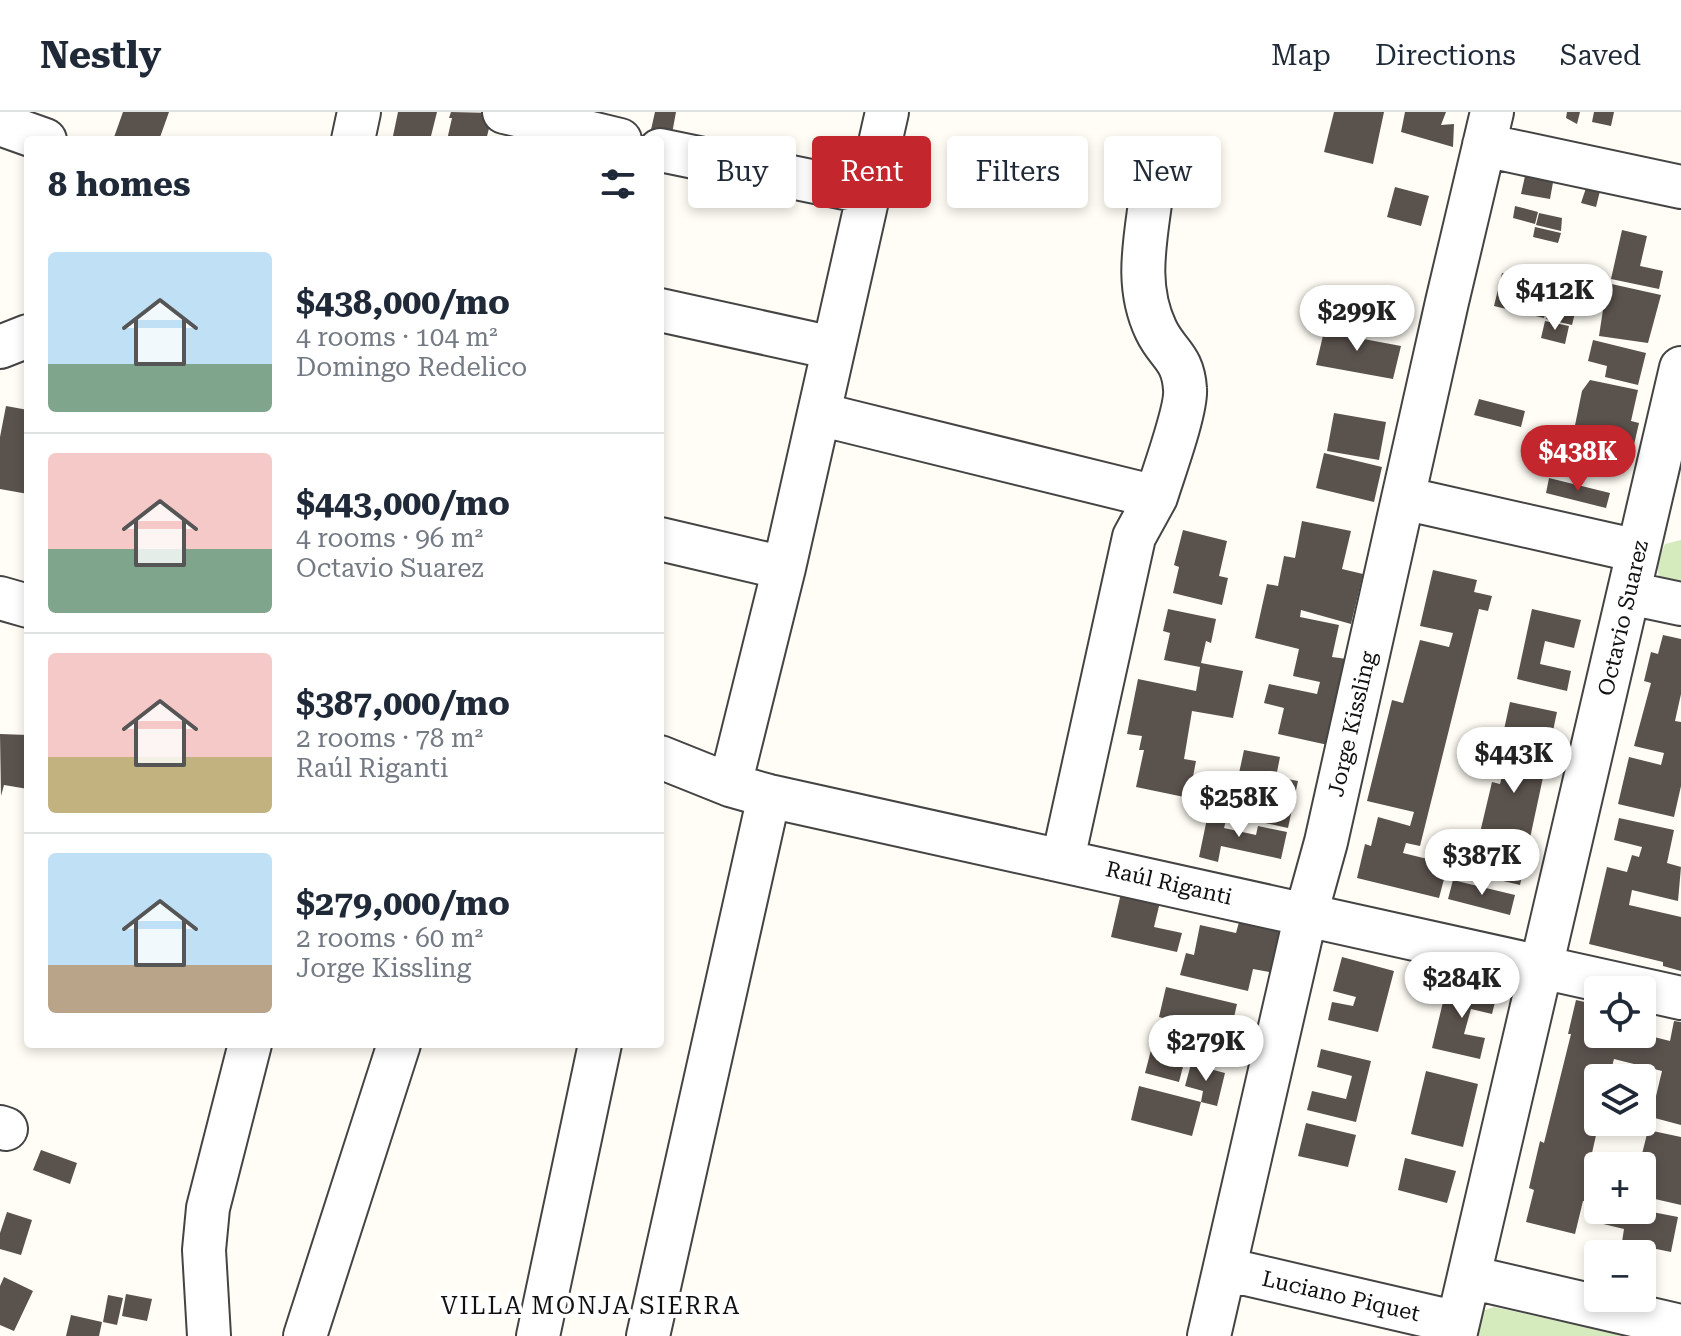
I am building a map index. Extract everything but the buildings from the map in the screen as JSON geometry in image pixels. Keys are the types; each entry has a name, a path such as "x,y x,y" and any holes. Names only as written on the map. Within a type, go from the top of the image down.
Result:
{"street":[{"path":"354,136 359,112"},
{"path":"504,112 560,133 586,136"},
{"path":"882,136 887,112"},
{"path":"0,124 34,136"},
{"path":"1488,128 1681,187"},
{"name":"Jorge Kissling","path":"1209,1336 1306,914 1326,842 1488,128"},
{"path":"664,151 812,181"},
{"path":"730,785 784,568 866,208"},
{"path":"1063,859 1134,537 1156,497 1186,394 1183,367 1157,333 1144,301 1142,269 1150,208"},
{"path":"664,311 833,348"},
{"path":"0,347 24,338"},
{"name":"Octavio Suarez","path":"1456,1329 1629,593 1655,528 1681,368"},
{"path":"819,414 1156,497"},
{"path":"1403,498 1655,528"},
{"path":"664,540 784,568"},
{"path":"1629,593 1681,604"},
{"path":"0,598 24,605"},
{"name":"Raúl Riganti","path":"664,761 769,796 1681,998"},
{"path":"648,1336 769,796"},
{"path":"209,1336 204,1250 208,1208 249,1048"},
{"path":"305,1336 398,1048"},
{"path":"538,1336 599,1048"},
{"name":"Luciano Piquet","path":"1225,1269 1456,1329"},
{"path":"1469,1277 1681,1326"}],"green space":[{"path":"1681,540 1681,590 1665,584 1658,567 1665,544"},
{"path":"1494,1307 1627,1336 1472,1336 1479,1312"}],"district":[{"name":"VILLA MONJA SIERRA","path":"591,1306"}]}
